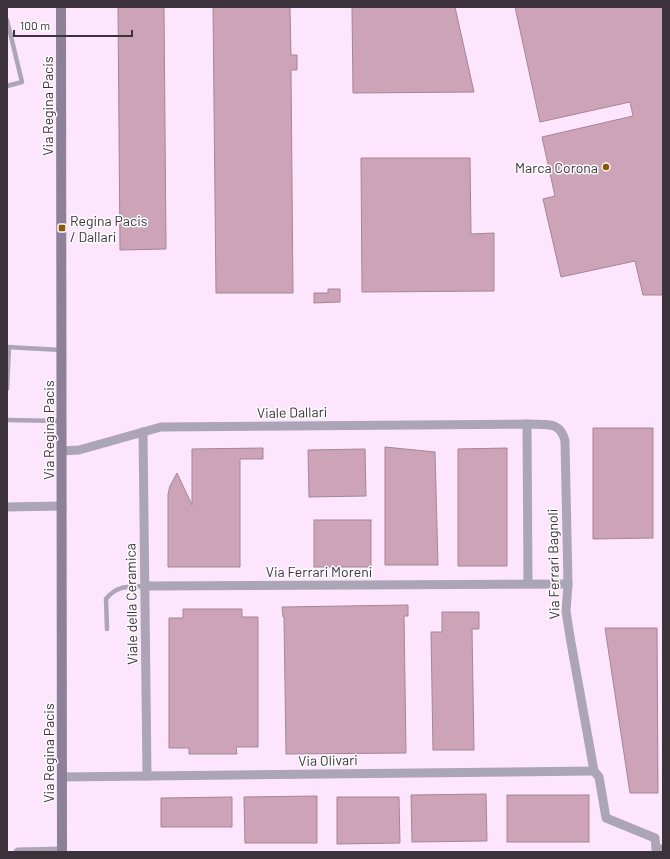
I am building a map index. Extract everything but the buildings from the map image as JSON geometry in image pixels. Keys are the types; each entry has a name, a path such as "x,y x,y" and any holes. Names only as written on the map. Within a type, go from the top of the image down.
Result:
{"street":[{"name":"Via Regina Pacis","path":"61,7 62,852"},
{"name":"Viale Dallari","path":"61,451 79,450 161,427 527,424"},
{"name":"Via Ferrari Bagnoli","path":"528,584 527,424 553,425 560,429 565,441 568,584 566,611 594,771 599,777 606,818 655,838 656,849 663,849"},
{"name":"Viale della Ceramica","path":"142,432 146,776"},
{"path":"7,507 62,506"},
{"name":"Via Ferrari Moreni","path":"144,586 568,584"},
{"name":"Via Olivari","path":"62,777 594,771"},
{"path":"18,852 62,852"}],"lane":[{"path":"7,20 22,82 7,86"},
{"path":"7,389 8,348 61,350"},
{"path":"7,420 61,421"},
{"name":"Via Ferrari Moreni","path":"107,629 106,599 110,593 117,588 144,586"}],"place":[{"name":"Marca Corona","path":"606,167"},
{"name":"Regina Pacis / Dallari","path":"62,228"}]}
